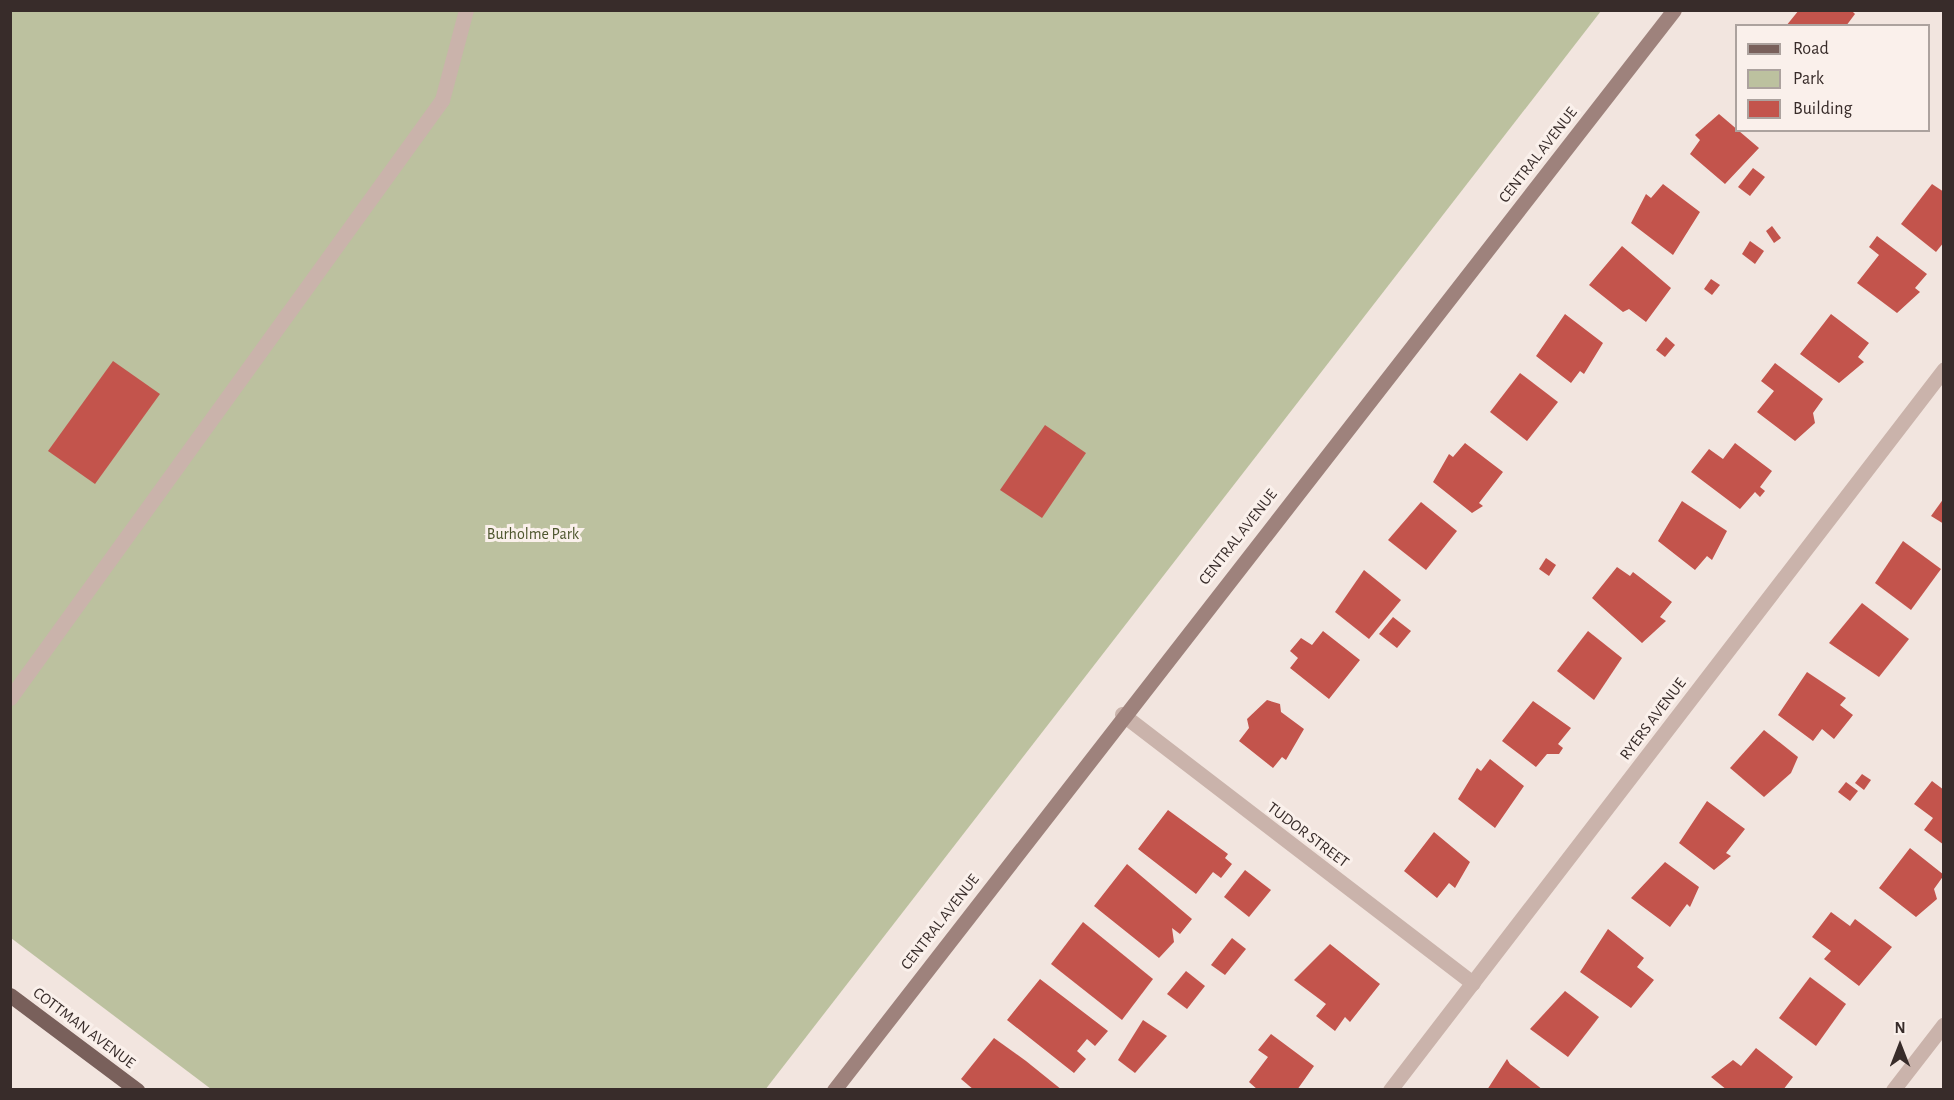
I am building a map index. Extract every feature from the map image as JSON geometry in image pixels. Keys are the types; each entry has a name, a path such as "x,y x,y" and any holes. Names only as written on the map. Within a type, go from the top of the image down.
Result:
{"main road":[{"name":"CENTRAL AVENUE","path":"834,1089 1122,714 1674,10"},
{"name":"COTTMAN AVENUE","path":"10,995 137,1089"}],"street":[{"path":"10,698 442,100 466,10"},
{"name":"RYERS AVENUE","path":"1390,1089 1944,369"},
{"name":"TUDOR STREET","path":"1122,714 1473,983"},
{"path":"1893,1089 1944,1024"}],"green space":[{"name":"Burholme Park","path":"10,11 1601,11 765,1090 211,1089 11,938"}],"building":[{"path":"1799,10 1851,10 1855,14 1848,24 1788,24"},
{"path":"1719,114 1735,128 1735,132 1740,132 1759,148 1725,184 1690,154 1700,140 1695,135"},
{"path":"1753,168 1765,177 1750,196 1738,187"},
{"path":"1663,184 1700,212 1673,255 1631,223 1646,194 1651,198"},
{"path":"1932,184 1944,192 1944,242 1936,252 1901,224"},
{"path":"1772,226 1781,238 1774,243 1766,231"},
{"path":"1877,236 1927,274 1915,288 1920,292 1897,313 1857,283 1879,255 1869,247"},
{"path":"1750,241 1764,251 1755,264 1742,254"},
{"path":"1622,246 1671,288 1646,322 1629,309 1623,312 1589,285"},
{"path":"1711,279 1720,285 1712,295 1704,289"},
{"path":"1565,314 1603,343 1584,374 1580,371 1571,383 1536,356"},
{"path":"1831,314 1869,343 1858,357 1864,362 1839,383 1800,354"},
{"path":"1666,337 1675,345 1665,357 1656,350"},
{"path":"113,361 160,394 95,484 48,451"},
{"path":"1775,363 1823,399 1813,413 1815,423 1795,441 1757,412 1774,391 1761,381"},
{"path":"1520,373 1558,402 1527,441 1490,412"},
{"path":"1045,425 1086,453 1042,518 1000,490"},
{"path":"1465,443 1503,472 1479,503 1483,506 1472,513 1433,482 1449,454 1453,457"},
{"path":"1735,443 1772,471 1760,487 1765,491 1760,497 1755,492 1740,509 1691,472 1709,449 1723,459"},
{"path":"1944,498 1944,524 1931,516"},
{"path":"1682,501 1727,531 1712,560 1707,556 1695,570 1658,541"},
{"path":"1421,502 1457,531 1426,570 1388,540"},
{"path":"1903,541 1941,569 1911,610 1875,583"},
{"path":"1546,558 1556,565 1549,576 1539,569"},
{"path":"1617,567 1630,576 1633,572 1672,602 1660,617 1666,621 1642,643 1592,598"},
{"path":"1364,570 1401,600 1369,639 1335,612"},
{"path":"1862,603 1909,639 1879,677 1829,643"},
{"path":"1393,617 1411,631 1397,648 1379,634"},
{"path":"1323,631 1360,660 1329,699 1290,668 1298,658 1290,651 1301,638 1312,645"},
{"path":"1588,631 1622,658 1594,700 1557,671"},
{"path":"1807,672 1846,698 1840,705 1853,715 1834,739 1822,729 1813,741 1778,715"},
{"path":"1267,700 1280,704 1281,712 1304,729 1286,760 1282,757 1273,768 1239,741 1249,728 1247,719"},
{"path":"1533,701 1571,728 1558,744 1563,748 1559,754 1547,754 1536,767 1502,741"},
{"path":"1764,730 1798,757 1791,773 1764,797 1730,768"},
{"path":"1490,759 1524,786 1495,828 1458,799 1477,768 1481,771"},
{"path":"1862,774 1871,780 1864,790 1855,783"},
{"path":"1932,781 1944,790 1944,845 1924,830 1933,818 1914,804"},
{"path":"1846,782 1858,791 1850,801 1838,792"},
{"path":"1707,801 1745,829 1726,853 1731,856 1714,870 1679,843"},
{"path":"1168,810 1228,854 1225,858 1232,864 1221,878 1213,872 1196,894 1138,849"},
{"path":"1434,832 1470,862 1455,888 1449,883 1437,898 1404,871"},
{"path":"1910,848 1944,875 1934,889 1937,899 1916,917 1879,888"},
{"path":"1665,862 1699,887 1690,907 1687,904 1670,927 1631,898"},
{"path":"1127,864 1192,919 1180,934 1172,928 1174,942 1159,958 1094,906"},
{"path":"1245,870 1271,890 1249,917 1224,897"},
{"path":"1831,912 1850,926 1855,919 1892,947 1859,986 1824,959 1831,951 1812,937"},
{"path":"1083,922 1153,979 1122,1020 1051,964"},
{"path":"1608,929 1644,958 1637,967 1654,980 1631,1008 1580,972"},
{"path":"1232,938 1246,949 1225,975 1211,965"},
{"path":"1330,944 1380,984 1350,1022 1345,1017 1335,1031 1316,1016 1326,1004 1294,980"},
{"path":"1186,971 1205,986 1187,1009 1167,994"},
{"path":"1810,977 1846,1004 1816,1046 1779,1018"},
{"path":"1040,979 1108,1031 1095,1046 1087,1039 1077,1051 1086,1059 1074,1073 1007,1020"},
{"path":"1565,991 1599,1017 1568,1057 1530,1029"},
{"path":"1143,1020 1167,1036 1135,1073 1118,1060"},
{"path":"1271,1034 1314,1066 1297,1090 1258,1090 1249,1082 1268,1057 1258,1050"},
{"path":"994,1038 1062,1090 974,1090 961,1079"},
{"path":"1756,1048 1793,1077 1783,1090 1727,1090 1711,1077 1733,1060 1741,1066"},
{"path":"1507,1059 1510,1064 1543,1090 1487,1090"}]}
